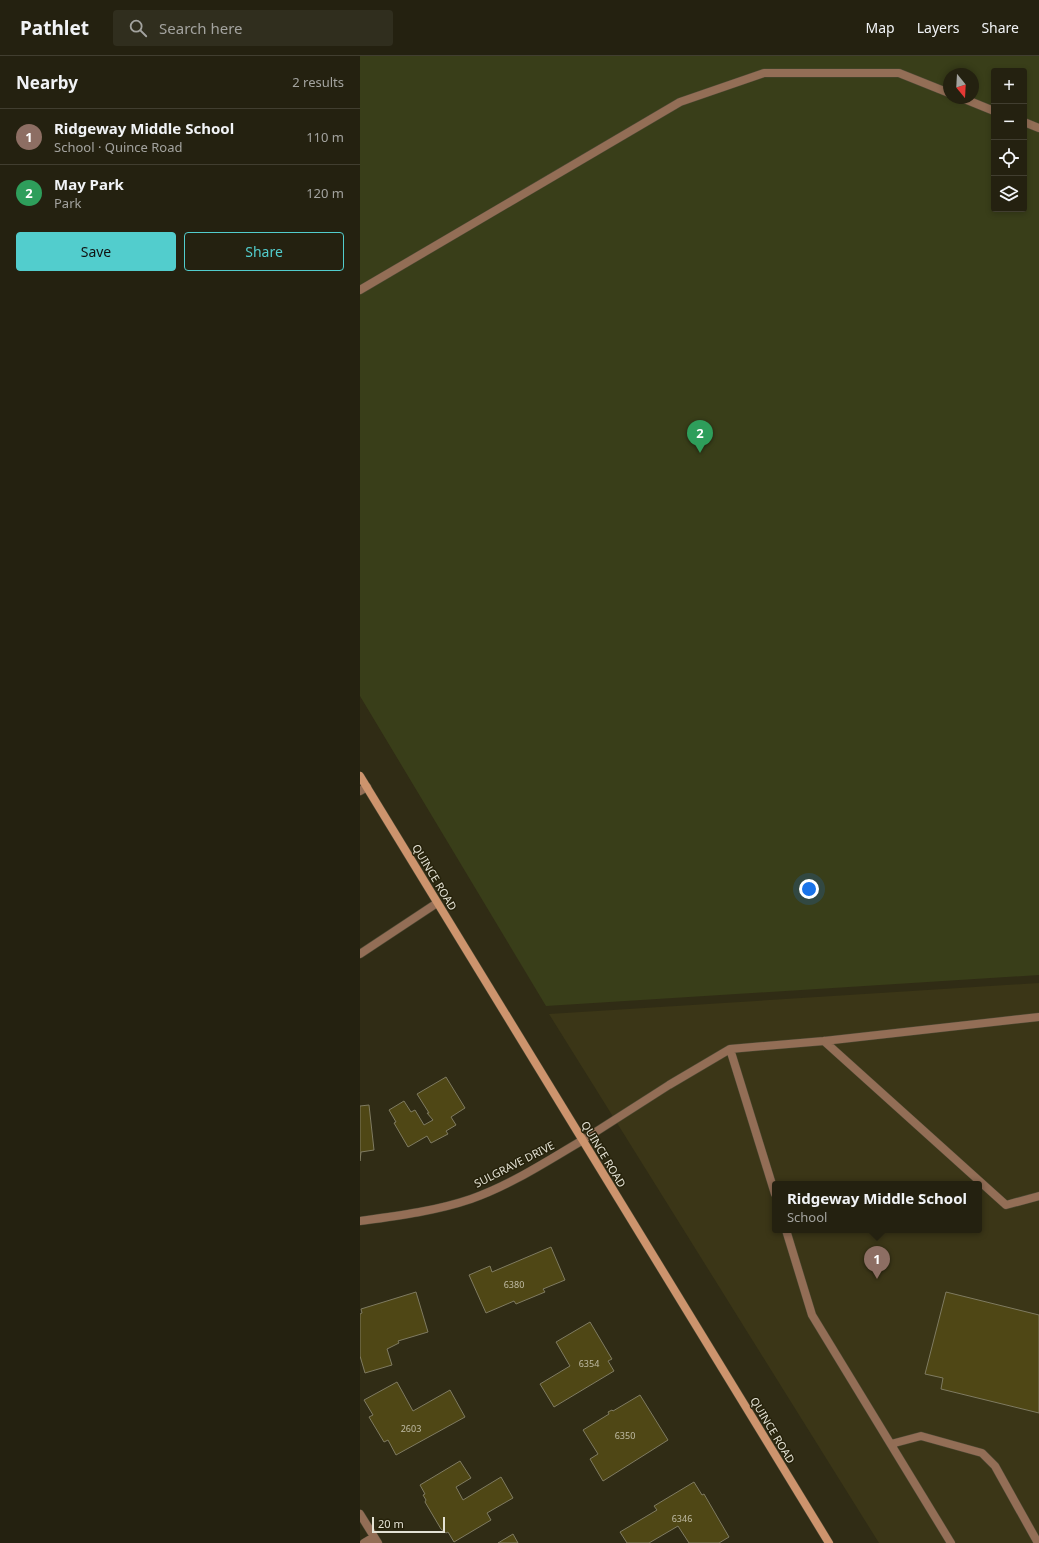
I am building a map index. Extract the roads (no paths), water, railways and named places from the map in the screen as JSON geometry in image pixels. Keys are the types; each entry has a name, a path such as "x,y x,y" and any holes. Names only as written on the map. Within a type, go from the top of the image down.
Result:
{"main road":[{"name":"QUINCE ROAD","path":"360,776 363,789 437,903 829,1543"}],"street":[{"path":"360,290 680,102 764,73 899,73 943,91"},
{"path":"977,104 991,110"},
{"path":"1027,123 1039,128"},
{"path":"360,954 437,903"},
{"path":"772,1184 730,1049 824,1041 1039,1017"},
{"path":"824,1041 978,1181"},
{"name":"SULGRAVE DRIVE","path":"360,1221 439,1208 472,1198 534,1169 730,1049"},
{"path":"982,1184 1006,1206 1039,1196"},
{"path":"787,1233 812,1315 951,1543"},
{"path":"891,1444 920,1436 982,1453 995,1466 1038,1543"},
{"path":"360,1514 376,1540 364,1543"}],"place":[{"name":"May Park","path":"700,453"},
{"name":"Ridgeway Middle School","path":"877,1279"}]}
